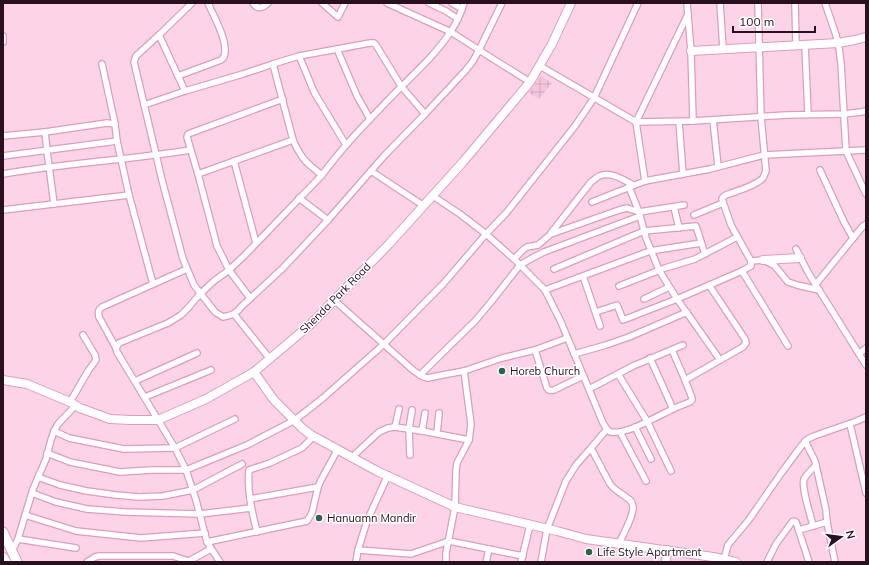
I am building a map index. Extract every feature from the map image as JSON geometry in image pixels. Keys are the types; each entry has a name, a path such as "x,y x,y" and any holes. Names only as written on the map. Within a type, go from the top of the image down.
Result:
{"main road":[{"name":"Shenda Park Road","path":"3,380 27,384 73,403 80,408 110,419 158,420 206,400 254,372 311,324 389,244 464,162 530,82 552,44 571,3"},
{"path":"691,51 838,43 866,37"},
{"path":"763,260 800,258"},
{"path":"254,372 274,400 307,432 352,457 455,507 547,529 557,530 586,539 664,550 714,560 724,559 736,562"},
{"path":"3,532 8,548 17,562"},
{"path":"664,550 666,562"},
{"path":"3,557 6,562"}],"street":[{"path":"192,3 136,56 134,62 183,259 194,285 200,294 219,315 223,317 234,314 238,311 282,268 328,220 384,156 466,70 479,50 502,3"},
{"path":"178,76 221,60 224,57 225,48 222,37 208,3"},
{"path":"253,3 257,8 268,3"},
{"path":"322,3 338,16 345,3"},
{"path":"387,3 398,5 451,32 530,82"},
{"path":"429,3 446,11 458,19"},
{"path":"116,348 119,343 168,323 181,315 200,294 229,270 256,243 322,174 346,145 436,50 451,32 463,6 452,3"},
{"path":"48,453 70,462 120,472 186,470 247,445 295,420 323,398 383,345 444,283 507,212 575,126 594,98 638,3"},
{"path":"687,3 691,51 693,121"},
{"path":"720,3 723,49"},
{"path":"596,312 617,306 623,320 677,300 751,266 751,261 731,225 722,199 723,197 753,184 764,177 766,171 761,117 758,3"},
{"path":"795,3 796,45"},
{"path":"825,3 838,43 841,63 846,151 866,194"},
{"path":"645,181 636,122 688,14"},
{"path":"159,35 185,91"},
{"path":"3,36 3,42"},
{"path":"144,105 298,56 374,43 401,86 425,114"},
{"path":"805,45 808,114"},
{"path":"337,49 357,96 370,119"},
{"path":"298,56 314,92 346,145"},
{"path":"102,64 129,195 153,284"},
{"path":"273,64 297,150 305,161 322,174"},
{"path":"540,66 636,122 679,122 808,114 844,114 866,111"},
{"path":"250,298 229,270 217,246 187,137 188,134 283,99"},
{"path":"713,120 718,166"},
{"path":"679,122 684,174"},
{"path":"3,136 45,132 107,123 115,124"},
{"path":"45,132 54,204"},
{"path":"198,174 293,140"},
{"path":"3,156 117,141"},
{"path":"3,174 190,150"},
{"path":"592,202 645,181 764,156 866,150"},
{"path":"234,161 256,243"},
{"path":"820,170 853,238"},
{"path":"371,171 424,206"},
{"path":"514,259 524,249 538,245 551,234 592,182 599,176 613,176 631,186 650,251 659,270 677,300 720,360"},
{"path":"3,210 129,195"},
{"path":"433,196 486,234 545,290 603,422 610,432 620,432 635,427 692,400 692,395 672,350"},
{"path":"299,198 328,220"},
{"path":"694,215 723,203"},
{"path":"420,375 475,321 520,265 544,252 640,214 684,205"},
{"path":"674,207 678,228"},
{"path":"551,234 624,208 640,214"},
{"path":"817,287 853,238 866,224"},
{"path":"554,269 644,231 696,226 705,254"},
{"path":"619,286 659,270 695,259 737,236"},
{"path":"545,290 650,251 701,243"},
{"path":"796,249 817,287 866,365"},
{"path":"751,261 763,260 774,265 788,282 797,285 817,287"},
{"path":"187,269 102,307 98,313 117,352 175,448 186,470 207,542 220,562"},
{"path":"742,271 788,346"},
{"path":"583,276 600,326"},
{"path":"686,380 745,345 746,341 709,285"},
{"path":"644,299 669,287"},
{"path":"334,300 383,345 420,375 428,378 464,370 502,358 535,350 567,338"},
{"path":"574,354 629,337 686,312"},
{"path":"234,314 270,358"},
{"path":"8,548 18,538 32,493 46,459 54,431 73,403 88,371 96,360 95,355 83,335"},
{"path":"589,389 650,358 683,345"},
{"path":"859,354 866,348"},
{"path":"535,350 547,388 549,390 554,390 583,376"},
{"path":"134,380 197,353"},
{"path":"650,358 673,409"},
{"path":"145,397 211,370"},
{"path":"446,562 448,541 455,507 457,463 469,440 471,424 464,370"},
{"path":"618,374 647,421 671,471"},
{"path":"395,427 399,409"},
{"path":"410,455 409,429 412,410"},
{"path":"422,431 425,413"},
{"path":"437,434 439,413"},
{"path":"724,559 728,545 748,522 805,441 814,436 866,417"},
{"path":"54,431 69,438 124,449 175,448 235,420"},
{"path":"850,424 866,493"},
{"path":"352,457 379,432 388,428 395,427 409,429 469,440"},
{"path":"635,427 652,459"},
{"path":"541,562 547,529 566,481 576,465 607,429"},
{"path":"620,432 646,481"},
{"path":"257,532 251,508 248,478 249,470 270,463 302,448 314,436"},
{"path":"805,441 813,455 816,465 835,562"},
{"path":"591,448 610,484 614,489 629,499 634,507 633,513 619,543"},
{"path":"207,542 307,521 312,513 321,480 338,449"},
{"path":"38,477 60,485 87,491 139,497 163,496 193,490 242,464"},
{"path":"813,526 804,492 803,482 816,465"},
{"path":"356,562 367,521 388,475"},
{"path":"250,499 318,487"},
{"path":"32,493 56,502 87,509 125,512 200,514 251,508"},
{"path":"25,515 76,531 141,538 205,533"},
{"path":"767,562 776,544 794,521 796,522 799,530 809,562"},
{"path":"799,530 827,522"},
{"path":"358,550 411,554 448,541 489,549 522,559 530,525"},
{"path":"18,538 76,548"},
{"path":"87,562 99,556 174,556 187,561 211,549"},
{"path":"486,562 489,549"}],"shaded area":[{"path":"541,76 552,83 539,99 529,93"}],"place":[{"name":"Horeb Church","path":"502,371"},
{"name":"Hanuamn Mandir","path":"319,518"},
{"name":"Life Style Apartment","path":"589,552"}]}
